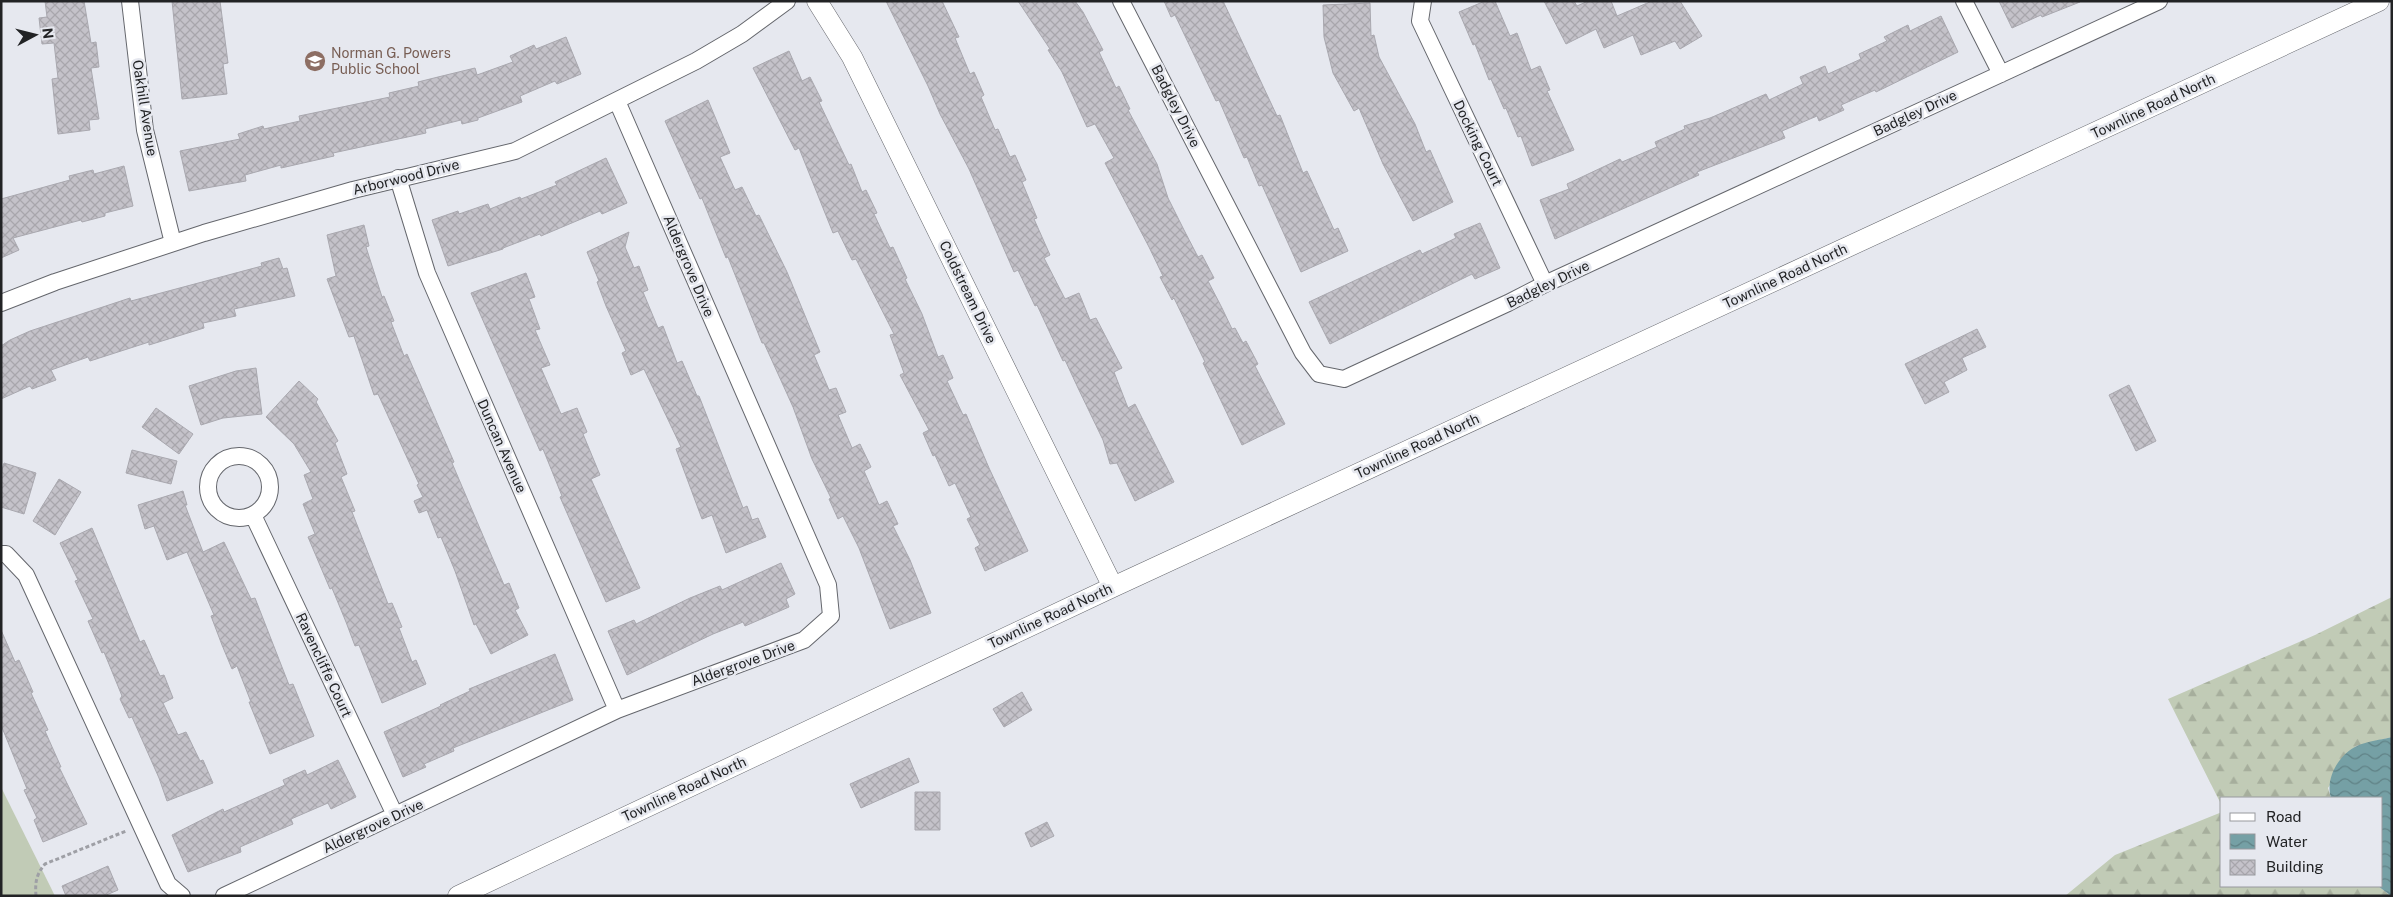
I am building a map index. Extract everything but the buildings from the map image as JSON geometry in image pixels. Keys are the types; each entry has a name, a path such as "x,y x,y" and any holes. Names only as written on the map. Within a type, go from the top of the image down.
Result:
{"street":[{"name":"Oakhill Avenue","path":"130,1 146,130 174,244"},
{"name":"Arborwood Drive","path":"1,303 55,282 174,244 398,178 515,151 696,61 742,34 787,1"},
{"name":"Coldstream Drive","path":"817,1 852,57 1113,587"},
{"name":"Badgley Drive","path":"1121,1 1303,353 1319,374 1344,380 1545,284 2159,1"},
{"name":"Docking Court","path":"1423,1 1420,22 1545,284"},
{"path":"1964,1 2001,74"},
{"name":"Townline Road North","path":"458,896 1113,587 2380,1"},
{"name":"Aldergrove Drive","path":"224,896 617,710 804,640 831,616 828,585 618,101"},
{"name":"Duncan Avenue","path":"398,178 427,273 617,710"},
{"name":"Ravencliffe Court","path":"253,515 395,816"},
{"path":"1,554 6,554 26,575 168,884 182,896"}],"path":[{"path":"36,896 35,881 38,872 45,864 141,825"}],"green space":[{"path":"2392,597 2392,737 2356,746 2328,788 2331,797 2220,797 2220,802 2168,699 2315,635"},
{"path":"1,787 55,896 1,896"},
{"path":"2220,813 2220,887 2379,887 2391,896 2065,896 2115,855"}],"water":[{"path":"2392,737 2392,896 2379,887 2383,887 2383,797 2331,797 2330,783 2339,761 2350,750 2370,742"}],"place":[{"name":"Norman G. Powers Public School","path":"315,61"}]}
